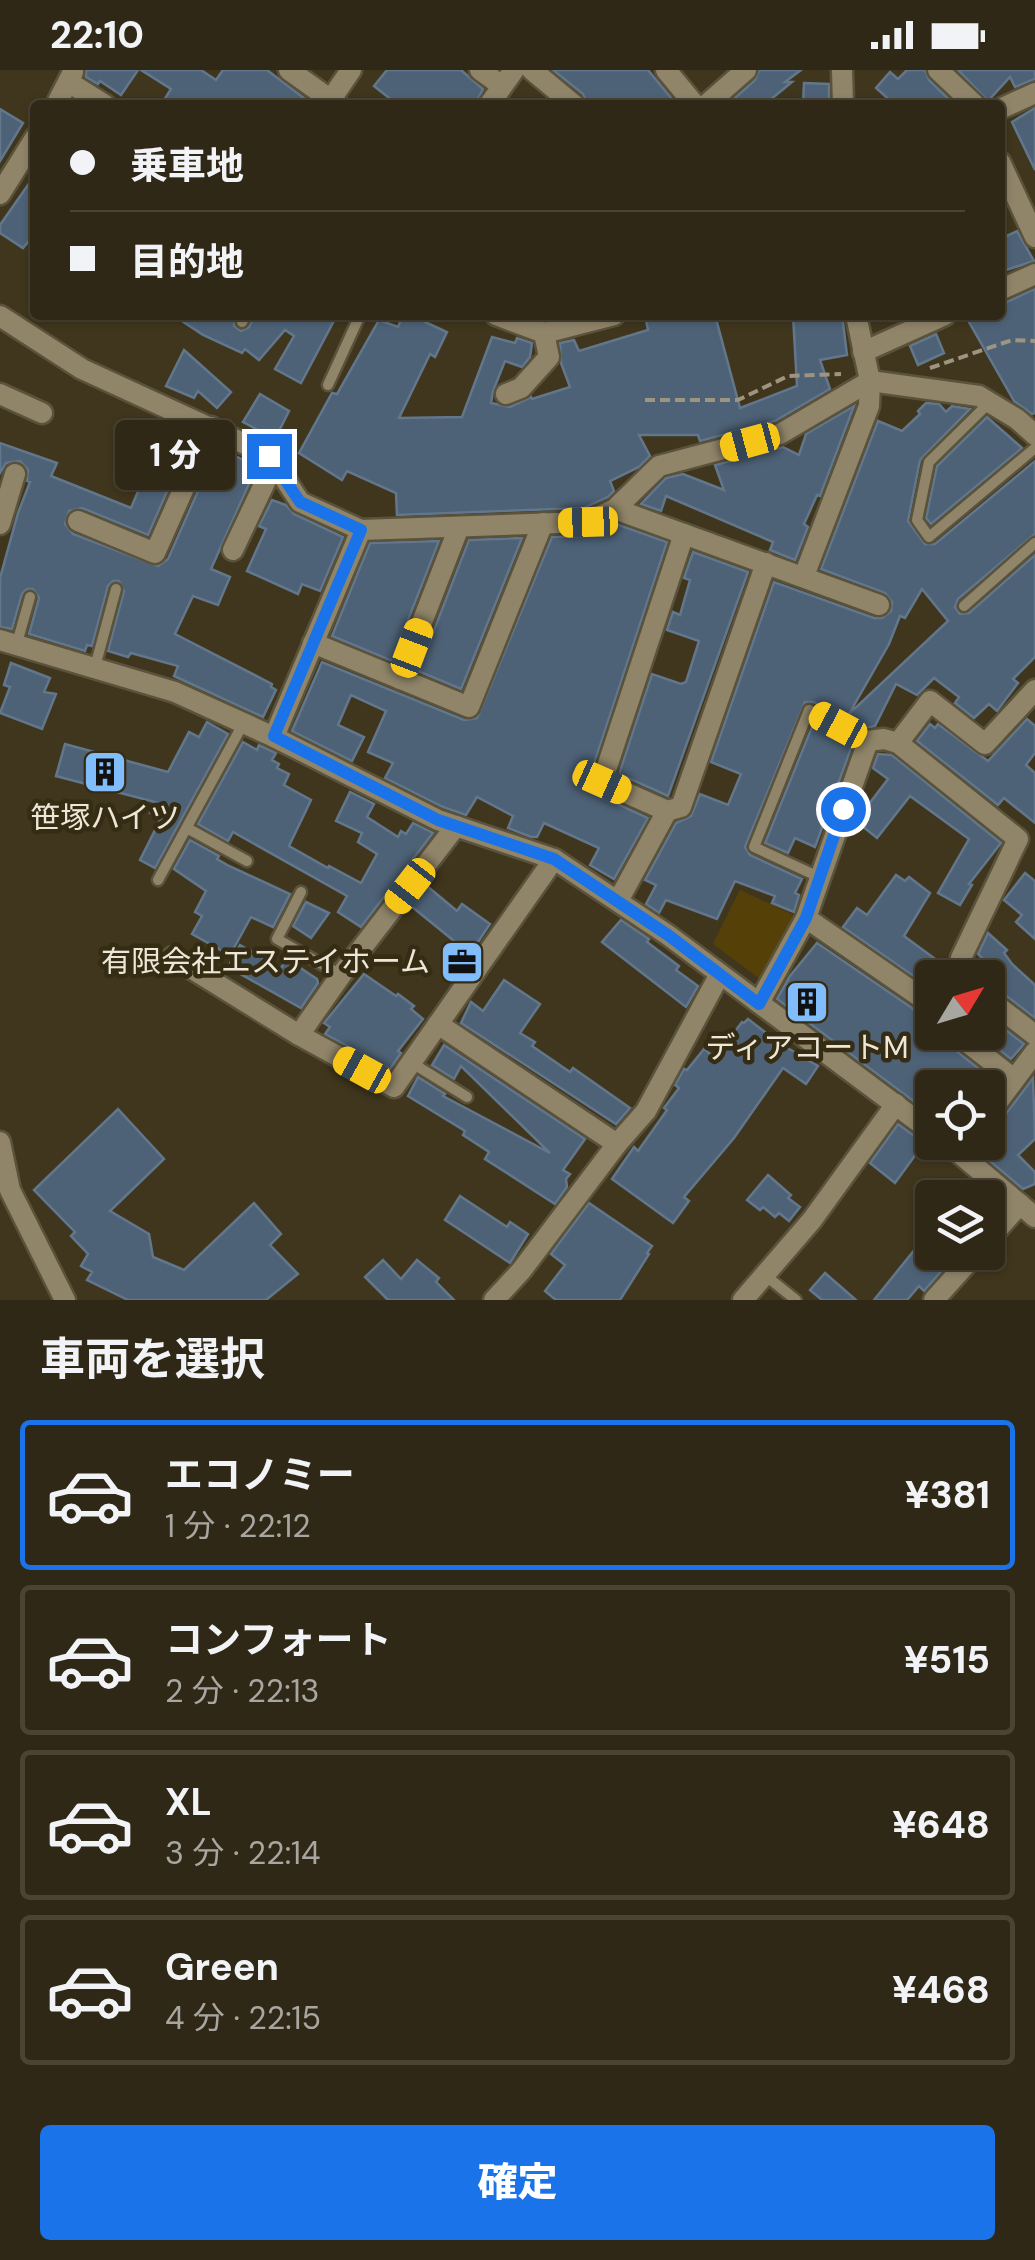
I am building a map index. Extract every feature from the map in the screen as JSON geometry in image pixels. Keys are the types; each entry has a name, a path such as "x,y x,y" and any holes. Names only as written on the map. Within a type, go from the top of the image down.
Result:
{"street":[{"path":"288,70 328,100"},
{"path":"334,100 351,70"},
{"path":"480,70 508,78 493,100"},
{"path":"532,70 568,100"},
{"path":"666,70 691,100"},
{"path":"712,100 746,70"},
{"path":"842,70 843,100"},
{"path":"938,70 969,100"},
{"path":"59,100 72,76 99,100"},
{"path":"1005,107 1035,93"},
{"path":"0,194 30,146"},
{"path":"1005,173 1035,237"},
{"path":"1005,288 1035,274"},
{"path":"1,319 82,370 269,456 300,502 361,530 588,522 616,509 659,466 780,434 870,382 979,396 1018,419 1035,435"},
{"path":"509,320 544,334 595,320"},
{"path":"804,576 868,406 870,382 857,320"},
{"path":"864,352 933,320"},
{"path":"506,394 521,388 549,357 544,334"},
{"path":"0,394 42,413"},
{"path":"85,531 154,553 183,513 211,427"},
{"path":"233,550 269,474 277,468"},
{"path":"0,524 8,484"},
{"path":"616,509 879,605"},
{"path":"314,643 469,707 543,523"},
{"path":"400,679 458,526"},
{"path":"274,736 361,530"},
{"path":"684,534 602,782 667,811 681,807 766,563"},
{"path":"9,641 175,692 274,736 438,820 554,859 720,974 915,1119"},
{"path":"898,743 930,701 985,744 1035,690"},
{"path":"759,1004 806,918 868,740 898,743 1018,839 962,960"},
{"path":"618,901 667,811"},
{"path":"298,1035 456,826"},
{"path":"173,957 298,1035 394,1087 554,859"},
{"path":"806,918 915,993"},
{"path":"494,1300 646,1111 720,974"},
{"path":"1005,1012 1035,1035"},
{"path":"438,1024 617,1144"},
{"path":"977,1050 1014,1079"},
{"path":"1005,1092 1035,1052"},
{"path":"743,1300 812,1220 896,1104"},
{"path":"0,1142 10,1190 63,1299"},
{"path":"974,1160 1029,1209 1005,1227"},
{"path":"934,1300 960,1270"}],"lane":[{"path":"328,385 358,320"},
{"path":"990,402 929,462 917,520 929,537 1035,448"},
{"path":"964,606 1035,543"},
{"path":"95,667 116,590"},
{"path":"9,641 30,597"},
{"path":"819,877 754,847 810,710 868,740"},
{"path":"158,880 243,724"},
{"path":"186,828 247,861"},
{"path":"301,892 276,939 341,975"},
{"path":"411,1062 467,1097"},
{"path":"766,1276 796,1300"}],"shaded area":[{"path":"740,890 798,917 764,982 713,944"}],"building":[{"path":"86,70 138,70 121,95 86,77"},
{"path":"141,70 201,70 216,80 223,70 267,70 306,100 164,100 171,89"},
{"path":"387,70 461,70 483,89 478,100 392,100 374,86"},
{"path":"553,70 648,70 672,99 585,100"},
{"path":"759,70 801,70 770,100 733,100 755,80"},
{"path":"907,70 925,70 929,80 950,100 889,100 876,88 890,72 898,79"},
{"path":"958,70 1035,70 1035,79 1015,87 1010,77 987,100"},
{"path":"804,83 829,84 829,100 803,100"},
{"path":"1035,108 1035,170 1012,122"},
{"path":"0,109 23,123 0,161"},
{"path":"30,182 30,243 23,248 0,233 0,225"},
{"path":"1017,231 1034,261 1005,270 1005,237"},
{"path":"1035,289 1032,414 1014,401 968,320 1005,320 1005,303"},
{"path":"180,320 235,320 234,326 241,331 252,320 334,320 301,383 275,369 294,336 285,330 259,360 245,349 242,353"},
{"path":"379,320 398,327 401,320 426,320 447,332 435,357 430,354 399,418 462,417 492,337 532,343 530,357 522,367 505,361 493,391 491,403 510,407 570,387 561,363 560,343 574,340 579,351 648,330 646,320 716,320 740,408 797,386 793,320 843,320 847,355 820,360 830,389 775,421 700,441 698,435 639,435 650,456 639,467 610,481 614,491 608,497 584,508 397,515 396,493 347,471 342,480 299,453"},
{"path":"936,334 944,353 918,365 910,346"},
{"path":"184,350 231,392 217,408 198,391 194,398 166,386"},
{"path":"260,394 289,411 275,439 243,422"},
{"path":"926,403 939,404 946,412 952,406 970,409 920,460 908,521 925,544 935,544 1035,461 1035,534 958,599 955,607 960,614 969,613 1035,555 1035,657 1013,679 1018,683 997,711 989,704 974,718 955,703 959,697 934,678 917,695 896,684 875,726 863,729 813,702 805,702 745,847 750,855 802,879 795,893 799,895 794,912 772,903 775,896 735,881 717,919 666,900 659,913 646,904 656,885 645,880 676,823 691,816 700,794 728,805 741,774 711,762 774,582 874,618 882,618 891,611 892,602 885,593 821,569 878,421 902,431 920,414 918,411","holes":["922,589 948,621 849,714 889,644 900,616 905,618"]},
{"path":"854,406 820,496 817,495 804,524 808,527 795,560 770,550 773,542 666,496 661,511 641,504 666,478 683,474 724,490 715,465 783,447 799,455 806,434"},
{"path":"987,417 1022,448 931,524 926,518 937,466"},
{"path":"167,423 191,437 148,535 82,508 69,511 65,524 73,534 158,566 168,559 217,448 257,466 211,569 230,577 218,605 193,596 175,634 272,684 276,690 263,717 174,676 178,666 108,651 124,591 119,581 108,586 92,646 87,645 85,651 29,634 39,598 33,589 22,594 12,629 0,627 0,578 30,482 28,470 20,461 6,463 0,473 0,443 57,463 51,476 131,508"},
{"path":"272,500 343,537 320,591 302,584 298,594 247,571 266,529 259,526"},
{"path":"616,524 667,542 589,779 596,794 648,818 614,879 590,865 599,848 544,823 537,837 531,837 508,828 513,816 477,797 466,815 385,778 393,763 368,752 386,711 351,695 338,725 364,737 352,761 292,731 322,662 464,720 477,718 552,537 588,536"},
{"path":"522,538 461,689 418,671 469,540"},
{"path":"439,541 392,661 332,636 370,543"},
{"path":"693,552 748,572 668,796 619,774 652,674 681,684 686,682 699,641 667,630 673,612 680,615 690,580 684,578"},
{"path":"11,663 50,678 44,692 56,694 42,729 0,713 10,687 4,685"},
{"path":"1027,719 1035,726 1035,753 1026,765 1035,773 1035,823 1004,798 998,805 917,741 930,724 935,728 938,724 988,761"},
{"path":"207,722 228,734 155,868 140,860 161,818 150,813 155,802 56,776 65,744 168,772 189,732 199,737"},
{"path":"814,722 853,743 815,847 795,838 788,853 765,843"},
{"path":"243,742 257,750 259,745 276,753 272,760 289,774 284,785 311,800 289,846 328,868 361,883 377,854 358,842 362,833 336,821 350,792 374,804 367,817 398,837 401,831 406,834 413,823 433,833 361,927 338,912 347,896 233,832 228,841 198,824"},
{"path":"878,754 892,755 1001,843 969,884 972,885 960,905 938,893 969,839 910,796 877,838 856,821 888,779 873,768"},
{"path":"190,840 229,866 290,894 273,927 251,917 230,955 192,934 202,916 195,912 206,891 174,869"},
{"path":"1025,873 1035,881 1035,939 1016,922 1022,915 1004,900"},
{"path":"896,875 905,881 909,877 930,893 904,936 936,960 915,960 915,977 843,927 857,908 867,915"},
{"path":"427,886 457,911 462,904 490,924 460,969 448,962 459,945 411,906"},
{"path":"306,902 329,913 311,938 293,926"},
{"path":"621,920 649,939 647,942 679,966 676,970 698,986 686,1007 602,942"},
{"path":"988,933 1007,950 1004,953 1012,964 1035,985 1035,1018 1005,995 1005,960 984,960 978,954"},
{"path":"817,943 912,1008 915,1050 955,1050 981,1070 915,1070 915,1102 777,999"},
{"path":"240,945 281,968 287,959 317,979 301,1008 228,967"},
{"path":"364,974 414,1006 411,1009 423,1019 398,1051 401,1053 390,1069 325,1034 330,1027 324,1023"},
{"path":"504,980 540,1004 520,1033 535,1042 532,1046 570,1072 573,1068 630,1108 616,1124 461,1023 471,1002 483,1011"},
{"path":"748,1019 818,1066 806,1084 783,1068 734,1138 684,1197 689,1201 673,1223 612,1179 667,1110 664,1108 679,1088 675,1085 684,1069 704,1049 715,1058"},
{"path":"1005,1029 1024,1044 1011,1059 1000,1050 1005,1050"},
{"path":"444,1045 585,1139 563,1170 570,1174 567,1187 555,1204 485,1159 489,1152 463,1135 465,1131 408,1096 418,1077 443,1096 550,1153 461,1066 454,1079 432,1065"},
{"path":"1033,1078 1035,1139 1018,1155 1035,1172 1035,1184 1023,1189 991,1162 1005,1160 1005,1115"},
{"path":"118,1109 164,1159 110,1211 149,1234 153,1257 184,1270 254,1203 281,1234 270,1245 298,1274 266,1300 128,1300 87,1280 92,1272 81,1266 88,1254 71,1236 75,1232 34,1190"},
{"path":"898,1124 915,1136 915,1155 895,1183 870,1163"},
{"path":"768,1175 800,1207 789,1221 779,1213 775,1217 763,1207 760,1210 747,1200"},
{"path":"460,1196 507,1227 510,1222 528,1234 510,1263 445,1220"},
{"path":"589,1203 652,1246 620,1300 556,1300 545,1291 565,1265 551,1254"},
{"path":"915,1249 915,1270 942,1270 924,1291 919,1286 907,1300 874,1300"},
{"path":"383,1260 401,1279 417,1260 439,1278 436,1282 454,1300 388,1300 365,1277"},
{"path":"825,1273 856,1300 822,1300 810,1290"}],"place":[{"name":"笹塚ハイツ","path":"105,772"},
{"name":"有限会社エステイホーム","path":"462,962"},
{"name":"ディアコートM","path":"807,1002"}],"route":[{"path":"269,456 300,502 361,530 274,736 438,820 554,859 668,935 759,1004 806,918 843,809"}]}
